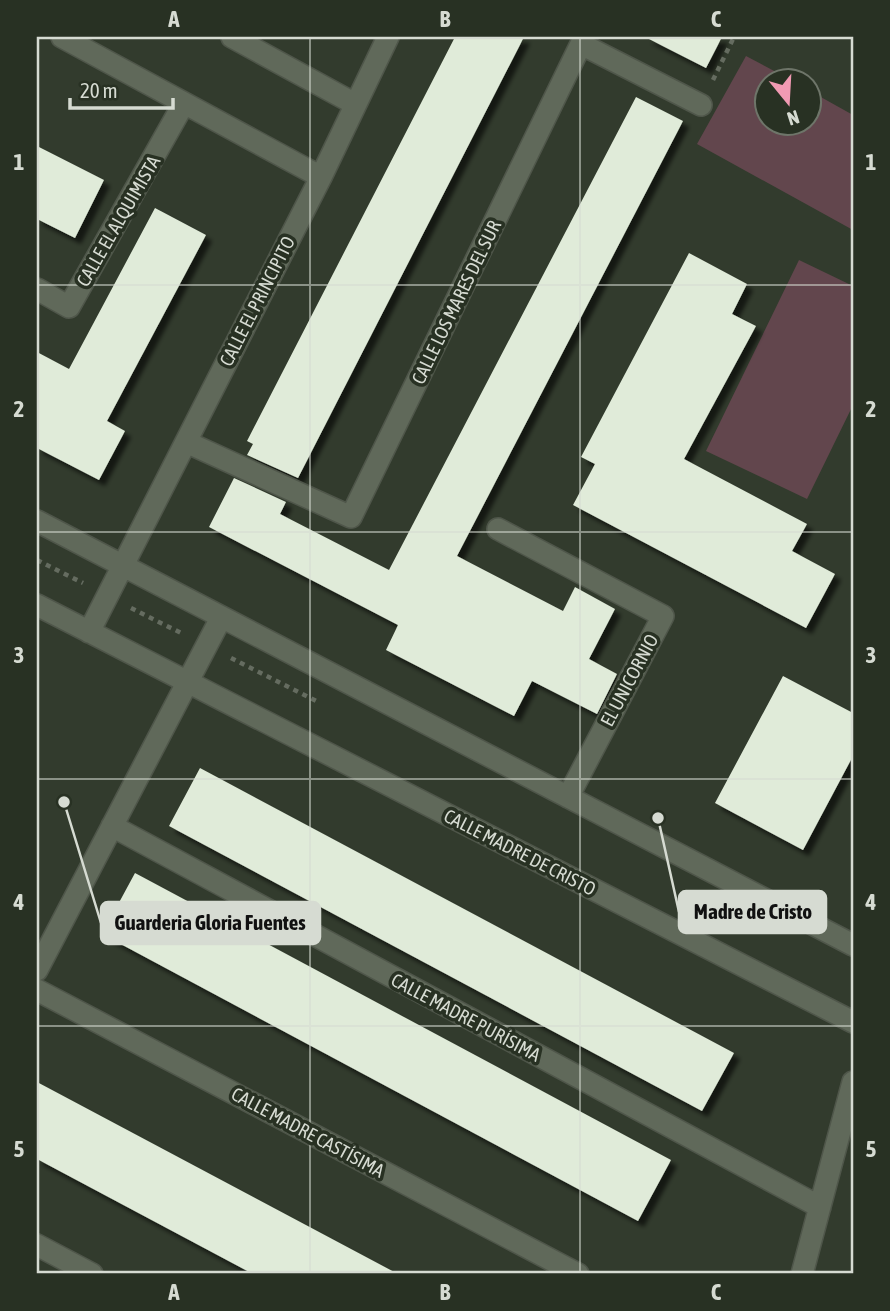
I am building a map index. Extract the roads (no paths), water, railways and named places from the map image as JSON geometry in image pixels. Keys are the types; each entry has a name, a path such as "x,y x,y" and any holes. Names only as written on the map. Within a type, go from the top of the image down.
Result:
{"street":[{"path":"62,37 321,177"},
{"path":"232,37 355,104"},
{"name":"CALLE EL PRINCIPITO","path":"89,632 321,177 388,37"},
{"name":"CALLE LOS MARES DEL SUR","path":"186,442 351,517 582,44 701,104"},
{"name":"CALLE EL ALQUIMISTA","path":"37,289 69,307 184,103"},
{"path":"37,521 853,945"},
{"name":"EL UNICORNIO","path":"498,529 663,616 568,797"},
{"name":"CALLE MADRE DE CRISTO","path":"37,605 853,1022"},
{"path":"37,970 221,618"},
{"name":"CALLE MADRE PURÍSIMA","path":"112,827 820,1207"},
{"name":"CALLE MADRE CASTÍSIMA","path":"37,990 579,1274"},
{"path":"802,1274 850,1111 853,1082"},
{"path":"37,1245 92,1274"}],"place":[{"name":"Guarderia Gloria Fuentes","path":"64,802"},
{"name":"Madre de Cristo","path":"658,818"}]}
